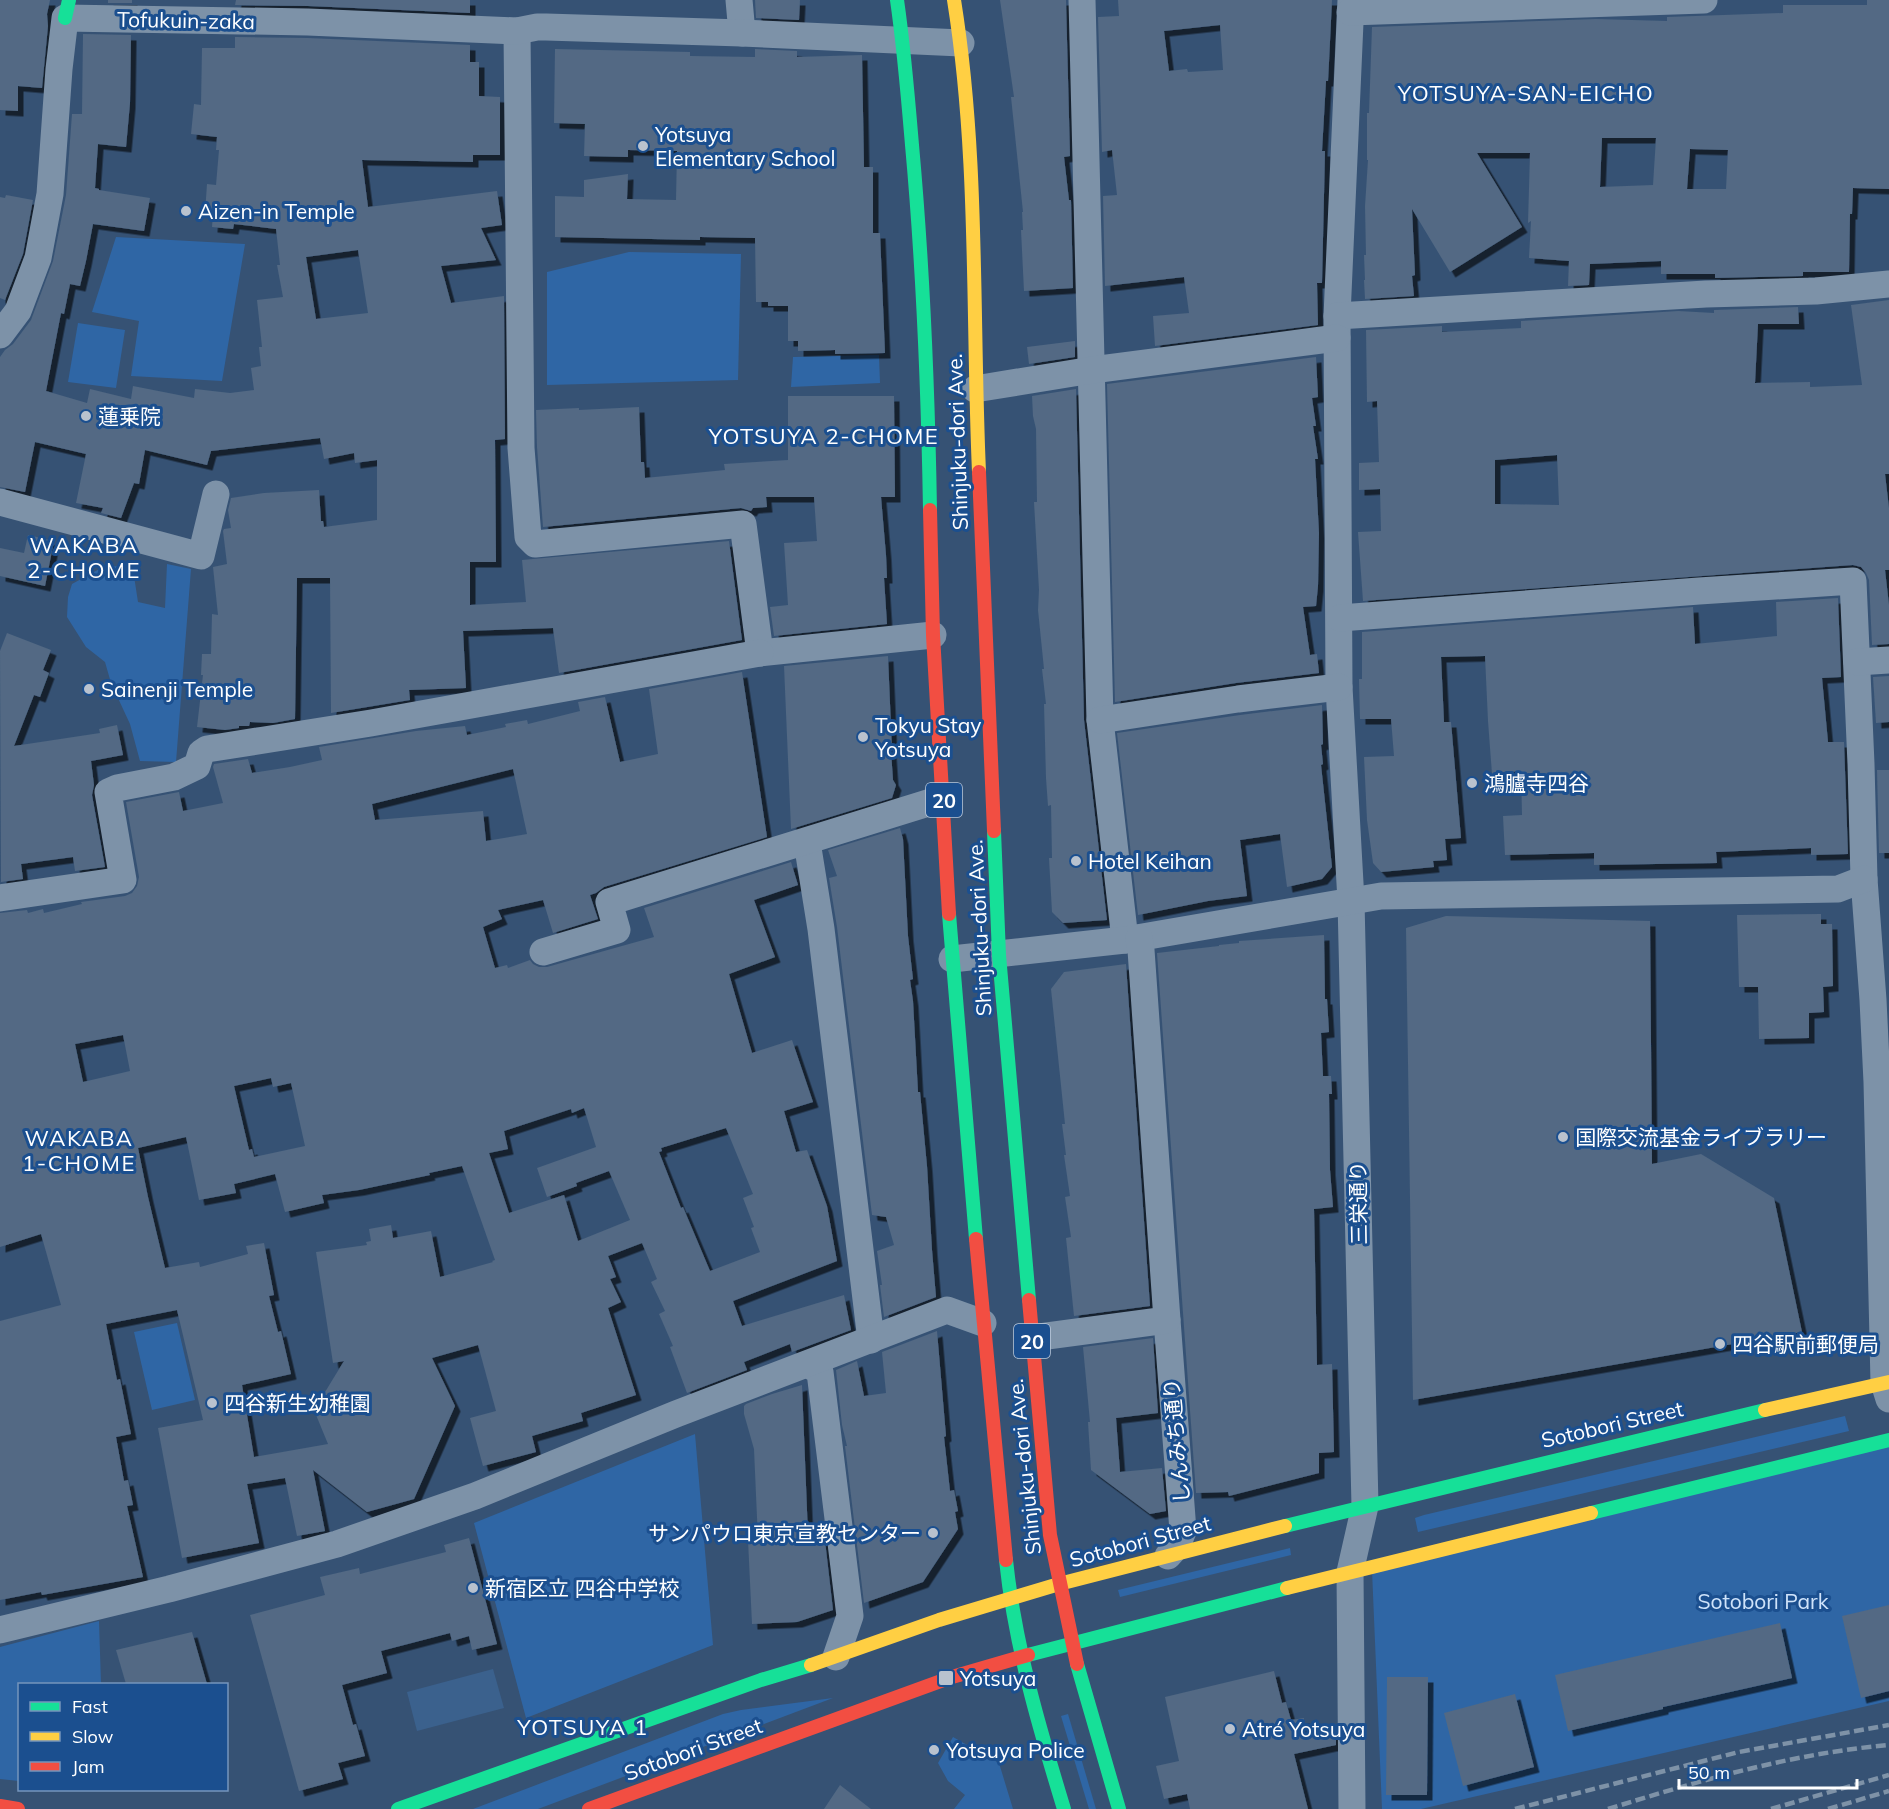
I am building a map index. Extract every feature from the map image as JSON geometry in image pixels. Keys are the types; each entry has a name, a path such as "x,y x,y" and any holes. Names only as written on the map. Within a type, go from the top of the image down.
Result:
{"main road":[{"name":"Shinjuku-dori Ave.","path":"897,0 903,39 919,218 928,390 933,635 952,959 983,1323 1010,1598 1035,1713 1064,1809"},
{"name":"Shinjuku-dori Ave.","path":"954,0 961,43 974,220 975,389 999,955 1032,1338 1050,1535 1059,1584 1084,1697 1119,1809"},
{"name":"Sotobori Street","path":"398,1809 761,1680 836,1657 921,1626 1059,1584 1365,1506 1887,1388"},
{"name":"Sotobori Street","path":"588,1809 951,1677 1021,1657 1350,1572 1889,1440"},
{"path":"425,1809 435,1796"},
{"path":"0,1806 18,1809"}],"street":[{"path":"740,0 742,33"},
{"name":"しんみち通り","path":"1082,0 1100,720 1132,939 1142,950 1184,1531 1177,1546 1168,1556"},
{"path":"1350,6 1704,0"},
{"name":"三栄通り","path":"1350,6 1337,327 1339,687 1351,900 1365,1506 1350,1572 1352,1809"},
{"path":"0,334 18,311 38,258 50,194 59,69 67,9"},
{"name":"Tofukuin-zaka","path":"67,9 517,31 537,27 903,39 961,43"},
{"path":"517,31 521,448 528,537 535,544 743,524 760,654"},
{"path":"975,389 1337,327 1694,294 1816,291 1889,284"},
{"path":"0,502 201,556 216,494"},
{"path":"1340,618 1853,581 1864,879 1877,1082 1887,1388"},
{"path":"0,898 123,880 108,792 117,788 174,777 197,766 201,753 207,749 371,723 760,654 933,635"},
{"path":"1857,662 1889,660"},
{"path":"1100,720 1238,699 1339,687"},
{"path":"543,951 617,930 609,902 944,798"},
{"path":"807,842 820,929 871,1340"},
{"path":"952,959 1132,939 1381,896 1838,890 1864,879"},
{"path":"0,1630 169,1589 337,1544 475,1496 676,1414 947,1310 983,1323"},
{"path":"1032,1338 1167,1320"},
{"path":"808,1364 820,1372 850,1616 836,1657"}],"green space":[{"path":"116,237 245,244 222,381 131,376 139,321 92,312"},
{"path":"629,252 741,254 738,380 547,385 547,272"},
{"path":"78,323 125,330 116,388 68,382"},
{"path":"879,355 880,383 791,387 793,357"},
{"path":"167,564 191,569 176,762 140,761 130,724 111,683 105,662 86,647 67,617 68,597 72,584 103,567 119,566 134,576 138,602 165,608"},
{"path":"177,1323 195,1400 152,1410 134,1332"},
{"path":"1845,1416 1849,1431 1418,1532 1415,1518 1424,1515"},
{"path":"695,1434 713,1645 526,1718 474,1523"},
{"name":"Sotobori Park","path":"1889,1440 1889,1701 1421,1809 1382,1809 1372,1570"},
{"path":"1290,1548 1291,1555 1120,1597 1118,1590"},
{"path":"99,1621 101,1683 18,1683 18,1781 0,1779 0,1647"},
{"path":"833,1698 538,1809 473,1809 723,1714"},
{"path":"1068,1714 1096,1809 1089,1809 1061,1716"},
{"path":"953,1737 999,1763 1013,1809 954,1809 965,1795 948,1781 938,1763"}],"shaded area":[{"path":"493,1669 504,1708 417,1731 407,1692"}],"building":[{"path":"0,0 50,0 42,88 18,86 18,111 0,110"},
{"path":"108,0 132,0 132,3 108,3"},
{"path":"236,0 470,0 470,13 235,5"},
{"path":"755,0 800,0 799,20 756,18"},
{"path":"1000,0 1066,0 1070,156 1064,157 1069,200 1071,200 1073,288 1024,291 1021,230 1023,230 1023,212 1011,97 1014,97"},
{"path":"1118,0 1332,0 1322,151 1325,151 1322,283 1317,283 1318,325 1155,346 1153,316 1189,313 1184,277 1105,286 1103,196 1117,195 1112,150 1102,152 1098,17 1119,16","holes":["1220,25 1223,70 1169,71 1164,31"]},
{"path":"1867,0 1889,0 1889,189 1853,188 1849,272 1803,272 1803,276 1715,278 1715,274 1661,274 1661,261 1590,264 1589,285 1568,286 1569,261 1529,258 1530,153 1477,153 1522,227 1450,272 1412,209 1414,296 1365,299 1367,113 1369,113 1372,27 1596,19 1667,21 1667,17 1783,13 1783,5 1867,5","holes":["1602,138 1656,138 1653,185 1600,187","1690,149 1728,150 1726,189 1687,189"]},
{"path":"83,34 131,35 130,103 126,147 98,144 95,188 150,198 144,231 93,224 80,286 70,284 64,314 61,313 46,391 87,403 90,389 131,399 133,386 194,398 195,389 230,393 254,390 251,368 261,366 259,347 262,347 257,300 283,297 277,265 280,265 276,229 234,224 233,229 212,227 213,214 205,213 207,184 216,185 219,150 216,150 217,137 191,134 194,104 201,105 202,48 235,48 235,37 470,45 470,62 479,62 479,96 500,97 500,155 473,155 473,162 362,160 368,207 497,191 502,225 481,228 496,260 441,266 451,303 504,296 505,439 495,440 496,562 470,562 470,605 526,602 522,560 729,541 742,640 559,673 553,628 463,631 466,688 409,690 410,700 331,713 330,578 297,578 295,719 273,723 250,722 249,726 225,730 197,727 203,675 201,675 202,654 211,654 212,614 218,615 213,567 227,564 223,531 231,528 228,510 231,498 264,493 319,490 321,521 324,527 377,520 377,460 355,463 354,453 324,459 320,438 211,451 207,465 145,450 139,484 134,483 121,518 101,513 103,508 76,503 86,454 35,442 25,492 0,487 0,357 31,320 53,261 66,195 72,114 82,114","holes":["358,250 368,313 316,319 306,257"]},
{"path":"555,49 690,52 690,56 755,57 755,49 797,51 797,57 862,55 864,167 873,167 873,233 880,233 885,353 835,354 835,350 798,351 798,341 788,341 788,306 768,306 768,302 756,302 755,238 700,237 700,240 555,237 555,196 584,197 584,180 628,174 627,199 676,200 677,151 628,150 628,157 584,156 585,124 554,123"},
{"path":"6,195 33,200 23,254 5,300 0,298 0,197 5,198"},
{"path":"1889,300 1889,474 1885,474 1889,508 1889,570 1885,570 1889,605 1889,644 1872,645 1869,580 1861,567 1853,565 1363,601 1358,532 1381,531 1380,489 1359,490 1359,463 1379,462 1377,401 1367,402 1366,330 1442,326 1442,332 1521,328 1521,321 1678,311 1714,313 1714,310 1798,307 1799,324 1758,324 1755,383 1810,382 1810,387 1862,385 1851,305","holes":["1557,455 1559,505 1495,504 1495,460"]},
{"path":"1075,341 1075,357 1029,364 1027,347"},
{"path":"1316,357 1318,397 1312,398 1318,459 1315,459 1319,533 1318,586 1316,606 1303,607 1310,655 1317,654 1319,673 1115,702 1107,384"},
{"path":"1076,389 1084,720 1107,920 1063,923 1052,912 1049,858 1052,858 1051,805 1048,806 1046,778 1044,704 1046,704 1038,610 1034,502 1037,502 1036,429 1032,396"},
{"path":"788,396 894,396 895,497 881,497 886,555 887,578 884,578 887,624 774,636 770,607 788,605 784,543 817,541 814,497 766,497 767,507 753,508 751,511 741,508 543,527 536,410 639,407 641,462 644,462 645,478 725,470 724,464 788,460"},
{"path":"28,535 54,541 45,586 0,576 0,548 24,553"},
{"path":"1838,598 1841,677 1822,678 1828,742 1844,742 1848,854 1811,855 1811,848 1716,852 1717,863 1594,865 1594,853 1505,855 1503,816 1522,815 1521,771 1492,774 1485,656 1441,657 1444,722 1451,722 1461,838 1445,839 1447,860 1433,861 1434,867 1381,872 1373,863 1367,820 1364,757 1394,756 1391,719 1360,719 1359,679 1362,679 1362,632 1693,607 1695,644 1777,636 1776,602"},
{"path":"7,633 51,650 43,670 49,673 40,697 34,695 14,746 100,733 99,729 117,725 123,755 91,761 94,785 92,795 105,867 75,871 73,857 21,864 23,879 1,882 0,651"},
{"path":"888,656 891,751 893,780 896,785 892,798 791,829 784,666"},
{"path":"742,672 767,837 604,887 590,895 598,919 553,933 543,900 498,910 502,919 483,927 495,968 507,965 508,968 530,960 539,967 547,967 654,937 644,908 791,862 798,885 754,900 775,957 729,974 752,1053 792,1040 813,1102 784,1111 796,1152 807,1150 827,1206 837,1261 733,1301 742,1326 844,1295 851,1330 792,1352 790,1344 744,1362 747,1370 687,1393 670,1347 673,1346 659,1314 665,1311 651,1282 657,1279 642,1243 608,1256 616,1277 610,1279 621,1302 608,1308 636,1395 581,1413 583,1421 532,1436 536,1452 483,1466 470,1418 496,1411 478,1345 432,1358 455,1406 414,1499 367,1512 313,1470 325,1531 297,1536 285,1478 247,1484 259,1543 182,1558 158,1428 203,1420 177,1310 106,1324 131,1434 116,1437 124,1481 128,1480 133,1505 127,1506 143,1577 0,1600 0,1321 61,1305 41,1234 0,1247 0,913 27,910 28,913 43,909 44,913 82,904 81,902 132,893 139,877 126,802 179,792 183,811 223,803 214,764 248,759 252,773 290,767 322,760 319,747 416,731 465,726 467,735 506,727 505,724 527,720 528,724 580,711 578,702 605,697 620,762 658,754 649,689","holes":["513,769 527,834 486,841 483,811 375,820 372,804","123,1035 130,1071 83,1082 75,1044","271,1078 273,1087 291,1083 305,1146 254,1157 252,1149 249,1150 234,1086","584,1108 596,1147 537,1168 547,1197 609,1171 630,1220 578,1241 564,1195 509,1213 489,1153 508,1149 504,1131 571,1109 572,1113","726,1128 753,1194 743,1198 760,1252 710,1271 683,1207 681,1208 659,1152 662,1151 661,1148","186,1137 199,1200 236,1193 234,1184 275,1174 285,1212 324,1203 322,1195 359,1190 462,1166 495,1260 440,1277 431,1231 393,1238 391,1225 369,1229 371,1241 366,1242 367,1245 316,1252 333,1363 344,1361 314,1410 328,1444 254,1457 242,1385 291,1374 281,1331 278,1332 269,1296 274,1295 264,1243 246,1246 248,1254 200,1267 199,1262 165,1268 138,1148"]},
{"path":"1889,676 1889,722 1876,723 1873,677"},
{"path":"1322,705 1323,764 1321,765 1332,867 1322,879 1287,887 1280,834 1240,840 1247,896 1138,915 1117,733"},
{"path":"1877,770 1889,770 1889,853 1879,853"},
{"path":"900,828 903,839 908,936 913,979 910,980 918,1092 920,1092 927,1166 936,1297 884,1317 877,1251 894,1245 886,1217 872,1215 829,878 837,876 828,850"},
{"path":"1821,914 1821,924 1832,924 1833,986 1823,987 1824,1012 1809,1013 1809,1038 1759,1039 1758,987 1739,987 1737,915"},
{"path":"1446,916 1650,921 1652,1164 1701,1154 1774,1198 1802,1332 1413,1400 1406,928"},
{"path":"1324,935 1325,999 1327,999 1329,1032 1321,1033 1323,1076 1331,1076 1332,1094 1329,1094 1330,1170 1333,1207 1314,1209 1317,1365 1332,1364 1334,1452 1319,1453 1319,1473 1229,1496 1228,1492 1196,1493 1157,953 1219,946 1239,943 1239,941"},
{"path":"1126,964 1150,1306 1074,1316 1066,1238 1071,1237 1065,1197 1070,1196 1064,1155 1066,1155 1062,1124 1065,1124 1051,989 1064,972"},
{"path":"937,1331 946,1436 944,1437 950,1491 954,1490 958,1511 955,1512 958,1529 923,1582 864,1603 845,1446 847,1446 842,1425 836,1370 857,1361 864,1396 886,1393 882,1352"},
{"path":"1153,1338 1158,1413 1116,1418 1120,1472 1162,1468 1166,1511 1150,1514 1091,1470 1088,1422 1090,1422 1083,1347"},
{"path":"802,1385 808,1535 824,1532 833,1610 797,1622 752,1624 748,1540 758,1540 754,1449 744,1414 744,1406"},
{"path":"469,1538 497,1644 472,1650 469,1636 452,1641 450,1633 381,1651 387,1673 342,1685 353,1725 356,1724 365,1756 338,1763 343,1779 299,1791 250,1615 325,1595 320,1577 359,1568 360,1574 446,1552 444,1545"},
{"path":"1889,1605 1889,1691 1861,1698 1842,1616"},
{"path":"1780,1623 1792,1678 1568,1731 1555,1675"},
{"path":"192,1632 207,1683 126,1683 116,1650"},
{"name":"Atré Yotsuya","path":"1274,1671 1282,1703 1286,1702 1291,1720 1304,1718 1304,1735 1336,1731 1336,1745 1294,1754 1308,1809 1190,1809 1187,1794 1164,1799 1156,1766 1179,1761 1165,1697"},
{"path":"1387,1677 1428,1677 1427,1795 1386,1795"},
{"path":"1515,1694 1534,1767 1463,1786 1444,1713"},
{"path":"840,1785 871,1809 824,1809"}],"railway":[{"path":"1515,1809 1739,1752 1889,1725"},
{"path":"1608,1809 1677,1788 1782,1761 1889,1745"},
{"path":"1771,1809 1889,1775"},
{"path":"1828,1809 1889,1791"}],"traffic: fast":[{"path":"65,18 69,0"},
{"path":"897,0 919,236 930,510"},
{"path":"994,831 999,955 1029,1300"},
{"path":"949,914 976,1239"},
{"path":"1285,1526 1765,1410"},
{"path":"1591,1513 1889,1440"},
{"path":"1006,1560 1022,1655 1037,1717 1064,1809"},
{"path":"1028,1655 1287,1588"},
{"path":"1077,1664 1119,1809"},
{"path":"398,1809 761,1680 811,1665"}],"traffic: slow":[{"path":"954,0 962,59 971,177 979,472"},
{"path":"1765,1410 1889,1382"},
{"path":"1287,1588 1591,1513"},
{"path":"811,1665 939,1620 1059,1584 1285,1526"}],"traffic: jam":[{"path":"979,472 994,831"},
{"path":"930,510 933,635 949,914"},
{"path":"976,1239 1006,1560"},
{"path":"1029,1300 1050,1535 1077,1664"},
{"path":"589,1809 952,1677 1028,1655"},
{"path":"0,1806 18,1809"}],"place":[{"name":"Yotsuya Elementary School","path":"643,146"},
{"name":"Aizen-in Temple","path":"186,211"},
{"name":"蓮乗院","path":"86,416"},
{"name":"Sainenji Temple","path":"89,689"},
{"name":"Tokyu Stay Yotsuya","path":"863,737"},
{"name":"鴻臚寺四谷","path":"1472,783"},
{"name":"Hotel Keihan","path":"1076,861"},
{"name":"国際交流基金ライブラリー","path":"1563,1137"},
{"name":"四谷駅前郵便局","path":"1720,1344"},
{"name":"四谷新生幼稚園","path":"212,1403"},
{"name":"サンパウロ東京宣教センター","path":"933,1533"},
{"name":"新宿区立 四谷中学校","path":"473,1588"},
{"name":"Yotsuya","path":"946,1678"},
{"name":"Atré Yotsuya","path":"1230,1729"},
{"name":"Yotsuya Police","path":"934,1750"}],"district":[{"name":"YOTSUYA-SAN-EICHO","path":"1526,93"},
{"name":"YOTSUYA 2-CHOME","path":"824,436"},
{"name":"WAKABA 2-CHOME","path":"84,558"},
{"name":"WAKABA 1-CHOME","path":"79,1150"},
{"name":"YOTSUYA 1","path":"583,1727"}]}
